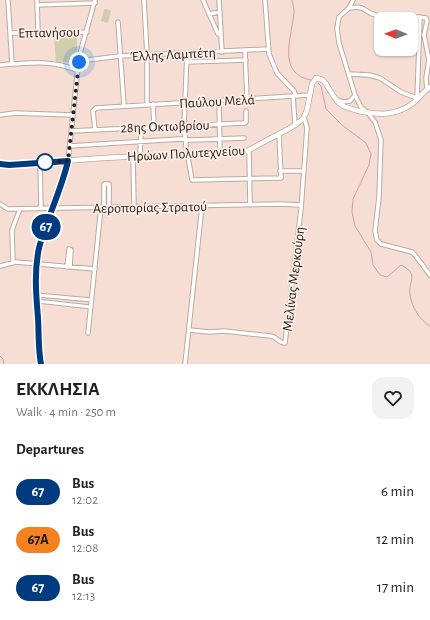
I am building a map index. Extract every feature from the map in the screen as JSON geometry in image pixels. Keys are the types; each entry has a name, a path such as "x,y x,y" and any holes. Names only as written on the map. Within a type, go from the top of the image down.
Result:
{"street":[{"path":"8,0 12,64"},
{"path":"37,0 38,32"},
{"path":"144,0 147,55 147,104"},
{"path":"203,0 216,31 221,34"},
{"path":"219,0 222,52"},
{"path":"265,0 269,56 277,73 294,92 295,125"},
{"path":"352,0 349,8 339,17 337,28 339,43 355,95 361,108 368,113 375,122 381,140 382,148 379,197 375,236 381,244 415,254 430,275"},
{"path":"37,6 64,2 95,1 79,60 68,161 42,239 36,265 41,364"},
{"path":"304,117 313,80 315,79 320,78 325,82 336,99 343,106 368,113 383,115 402,110 428,88 426,78 428,60 424,31 427,19 420,17 389,17 375,15 362,7 349,8"},
{"path":"209,14 220,12"},
{"path":"418,98 420,17"},
{"path":"118,22 124,106"},
{"name":"Επτανήσου","path":"11,33 87,32"},
{"name":"Έλλης Λαμπέτη","path":"79,60 120,56 268,50"},
{"path":"245,51 247,99"},
{"path":"187,53 184,126 191,178 193,180 281,178 278,134"},
{"path":"187,62 246,60"},
{"path":"0,65 51,63 62,64 78,71"},
{"path":"349,74 369,75 380,78 401,92 418,98"},
{"name":"Παύλου Μελά","path":"95,130 95,108 310,95"},
{"path":"336,99 343,102 350,101 355,95"},
{"path":"218,100 220,153"},
{"path":"153,104 154,127"},
{"name":"28ης Οκτωβρίου","path":"71,131 246,123 246,110"},
{"path":"0,115 15,113 73,115"},
{"name":"Ηρώων Πολυτεχνείου","path":"0,164 9,165 249,151 295,125 304,117"},
{"name":"Μελίνας Μερκούρη","path":"189,330 209,332 224,331 271,336 276,337 282,343 285,343 301,209 300,205 307,128 304,117"},
{"path":"140,157 141,128"},
{"path":"70,146 180,138 244,138"},
{"path":"249,151 250,205"},
{"path":"133,157 134,207"},
{"path":"40,162 41,208"},
{"path":"280,171 303,171"},
{"path":"88,333 103,207 104,184 109,184 109,207"},
{"name":"Αεροπορίας Στρατού","path":"0,204 8,209 300,205"},
{"path":"185,364 202,206"},
{"path":"13,262 12,230 20,209"},
{"path":"68,267 70,249"},
{"path":"0,266 13,262 95,269"},
{"path":"37,295 92,300"},
{"path":"37,301 91,307"}],"shaded area":[{"path":"104,9 111,10 108,23 101,21"},
{"path":"77,36 77,62 56,62 54,37"}],"waterway":[{"path":"292,0 294,12 289,43 290,62 293,70 300,76 311,80"},
{"path":"318,83 321,86 326,109 342,125 366,143 371,154 369,165 353,199 352,212 355,226 371,252 373,265 380,275 387,277 401,265 410,272 412,275 410,290 412,304 419,317 430,326"},
{"path":"0,356 3,359 4,364"}],"bus line":[{"name":"67","path":"0,164 9,165 68,161 61,186 43,236 37,262 36,278 41,364"}],"route":[{"path":"45,162 68,161 79,62"}]}
